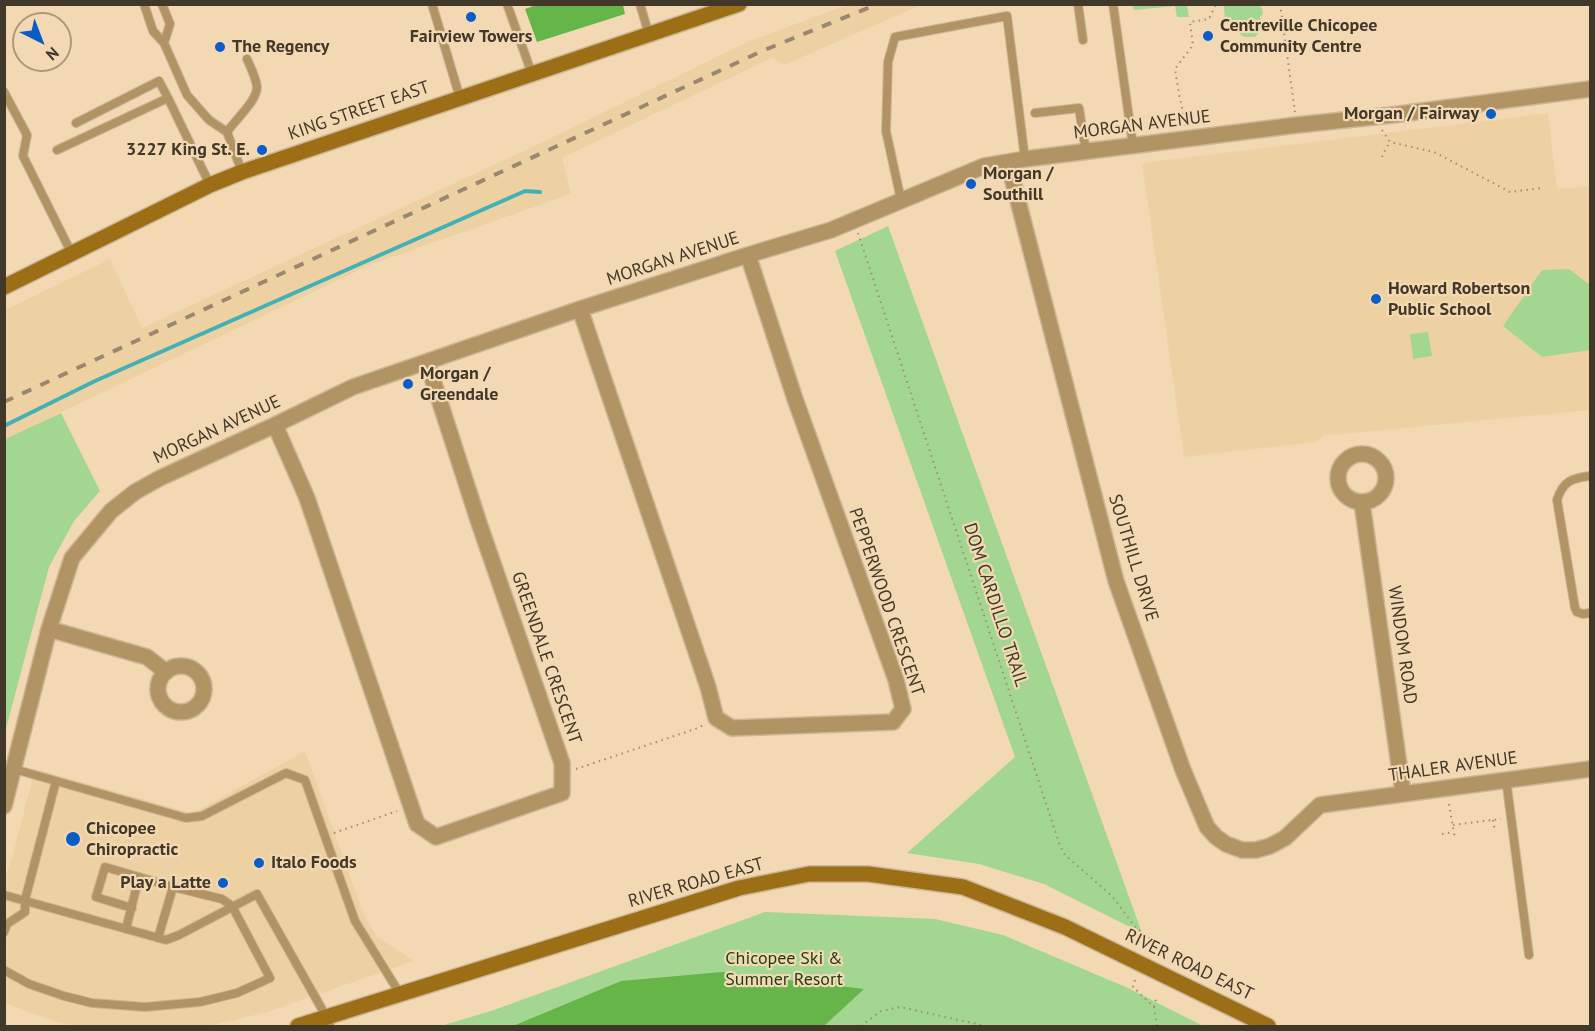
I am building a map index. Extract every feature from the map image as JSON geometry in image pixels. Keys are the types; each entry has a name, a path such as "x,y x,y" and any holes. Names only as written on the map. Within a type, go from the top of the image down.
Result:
{"street":[{"name":"KING STREET EAST","path":"4,287 210,185 242,172 739,4"},
{"name":"MORGAN AVENUE","path":"4,806 49,629 72,558 111,511 135,492 160,478 353,387 580,309 831,230 984,166 1590,89"},
{"name":"SOUTHILL DRIVE","path":"1008,162 1116,581 1183,770 1207,826 1215,837 1226,844 1242,850 1256,850 1285,838 1320,805"},
{"name":"PEPPERWOOD CRESCENT","path":"716,718 732,728 893,722 903,709 896,680 795,399 748,255"},
{"path":"580,309 708,687 716,718"},
{"name":"GREENDALE CRESCENT","path":"427,362 479,523 562,763 562,775"},
{"path":"275,425 308,498 417,824 436,837 562,793 562,775"},
{"name":"WINDOM ROAD","path":"1362,503 1403,793"},
{"path":"49,629 147,657 166,672"},
{"name":"THALER AVENUE","path":"1320,805 1590,769"},
{"name":"RIVER ROAD EAST","path":"298,1026 328,1022 400,994 739,888 809,874 868,874 963,887 1065,927 1268,1026"}],"lane":[{"path":"144,4 153,30 164,44 187,95 210,120 227,132 242,172"},
{"path":"162,4 170,24 164,44"},
{"path":"432,4 460,98"},
{"path":"507,4 532,74"},
{"path":"639,4 649,35"},
{"path":"1078,4 1083,40"},
{"path":"1113,4 1133,146"},
{"path":"901,200 886,131 888,63 895,37 1007,16 1025,159"},
{"path":"227,132 250,105 256,92 256,82 247,59"},
{"path":"76,123 159,81 210,185"},
{"path":"4,92 27,135 23,156 72,254"},
{"path":"57,150 168,98"},
{"path":"1035,113 1079,108 1086,152"},
{"path":"1590,476 1568,482 1560,490 1557,500 1575,608 1577,612 1590,613"},
{"path":"14,770 186,818 202,816 286,773 305,780 355,921 400,994"},
{"path":"1506,779 1529,956"},
{"path":"4,932 7,924 26,912 25,900 56,781"},
{"path":"4,970 29,984 64,996 92,1003 145,1007 197,1002 237,993 270,978 232,906 222,898 173,887 105,867 96,897 132,908"},
{"path":"126,929 139,877"},
{"path":"158,938 173,887"},
{"path":"4,895 166,940 257,894 328,1022"}],"path":[{"path":"1186,124 1175,69 1193,45 1190,22 1209,19 1216,4"},
{"path":"1280,4 1295,110"},
{"path":"1378,117 1381,128 1390,142 1434,152 1510,192 1542,188"},
{"path":"1382,157 1390,142"},
{"name":"DOM CARDILLO TRAIL","path":"860,237 1060,846 1065,855 1112,896 1136,928 1156,943 1156,949"},
{"path":"562,775 580,767 698,729 716,718"},
{"path":"1449,804 1455,839"},
{"path":"325,837 411,806"},
{"path":"1453,825 1511,818"},
{"path":"1493,820 1495,831"},
{"path":"1442,834 1453,832"},
{"path":"1135,980 1133,987 1154,1007"},
{"path":"1156,999 1154,1007 1157,1026"},
{"path":"861,1026 881,1011 900,1007 986,1026"}],"shaded area":[{"path":"847,5 921,5 784,65 772,58 562,158 571,194 370,265 5,439 5,310 110,259 142,328 541,143 747,42"},
{"name":"Howard Robertson Public School","path":"1548,113 1557,189 1590,186 1590,410 1323,436 1317,442 1184,457 1142,163"},
{"path":"305,751 364,915 376,936 414,961 264,1013 209,1026 78,1026 56,1022 5,1003 4,878 10,865 35,769 193,813"}],"green space":[{"path":"539,4 623,5 625,14 537,42 525,9"},
{"path":"1132,5 1187,5 1189,17 1177,17 1175,6 1134,10"},
{"path":"1224,5 1258,5 1262,8 1263,14 1260,17 1262,29 1255,37 1244,37 1225,22"},
{"path":"888,226 1142,933 1044,884 979,864 907,853 1015,757 835,251"},
{"path":"1569,269 1590,285 1590,350 1542,357 1503,326 1542,270"},
{"path":"1428,332 1432,356 1413,359 1410,334"},
{"path":"61,413 100,491 74,521 49,567 5,732 5,439"},
{"name":"Chicopee Ski & Summer Resort","path":"765,912 935,919 1003,935 1128,988 1203,1026 441,1026 491,1011"},
{"path":"722,972 864,989 824,1026 513,1026 621,981"}],"waterway":[{"path":"4,426 95,381 525,191 540,192"}],"railway":[{"path":"4,402 762,51 878,4"}],"place":[{"name":"Fairview Towers","path":"471,17"},
{"name":"Centreville Chicopee Community Centre","path":"1208,36"},
{"name":"The Regency","path":"220,47"},
{"name":"Morgan / Fairway","path":"1491,114"},
{"name":"3227 King St. E.","path":"262,150"},
{"name":"Morgan / Southill","path":"971,184"},
{"name":"Howard Robertson Public School","path":"1376,299"},
{"name":"Morgan / Greendale","path":"408,384"},
{"name":"Chicopee Chiropractic","path":"73,839"},
{"name":"Italo Foods","path":"259,863"},
{"name":"Play a Latte","path":"223,883"}]}
